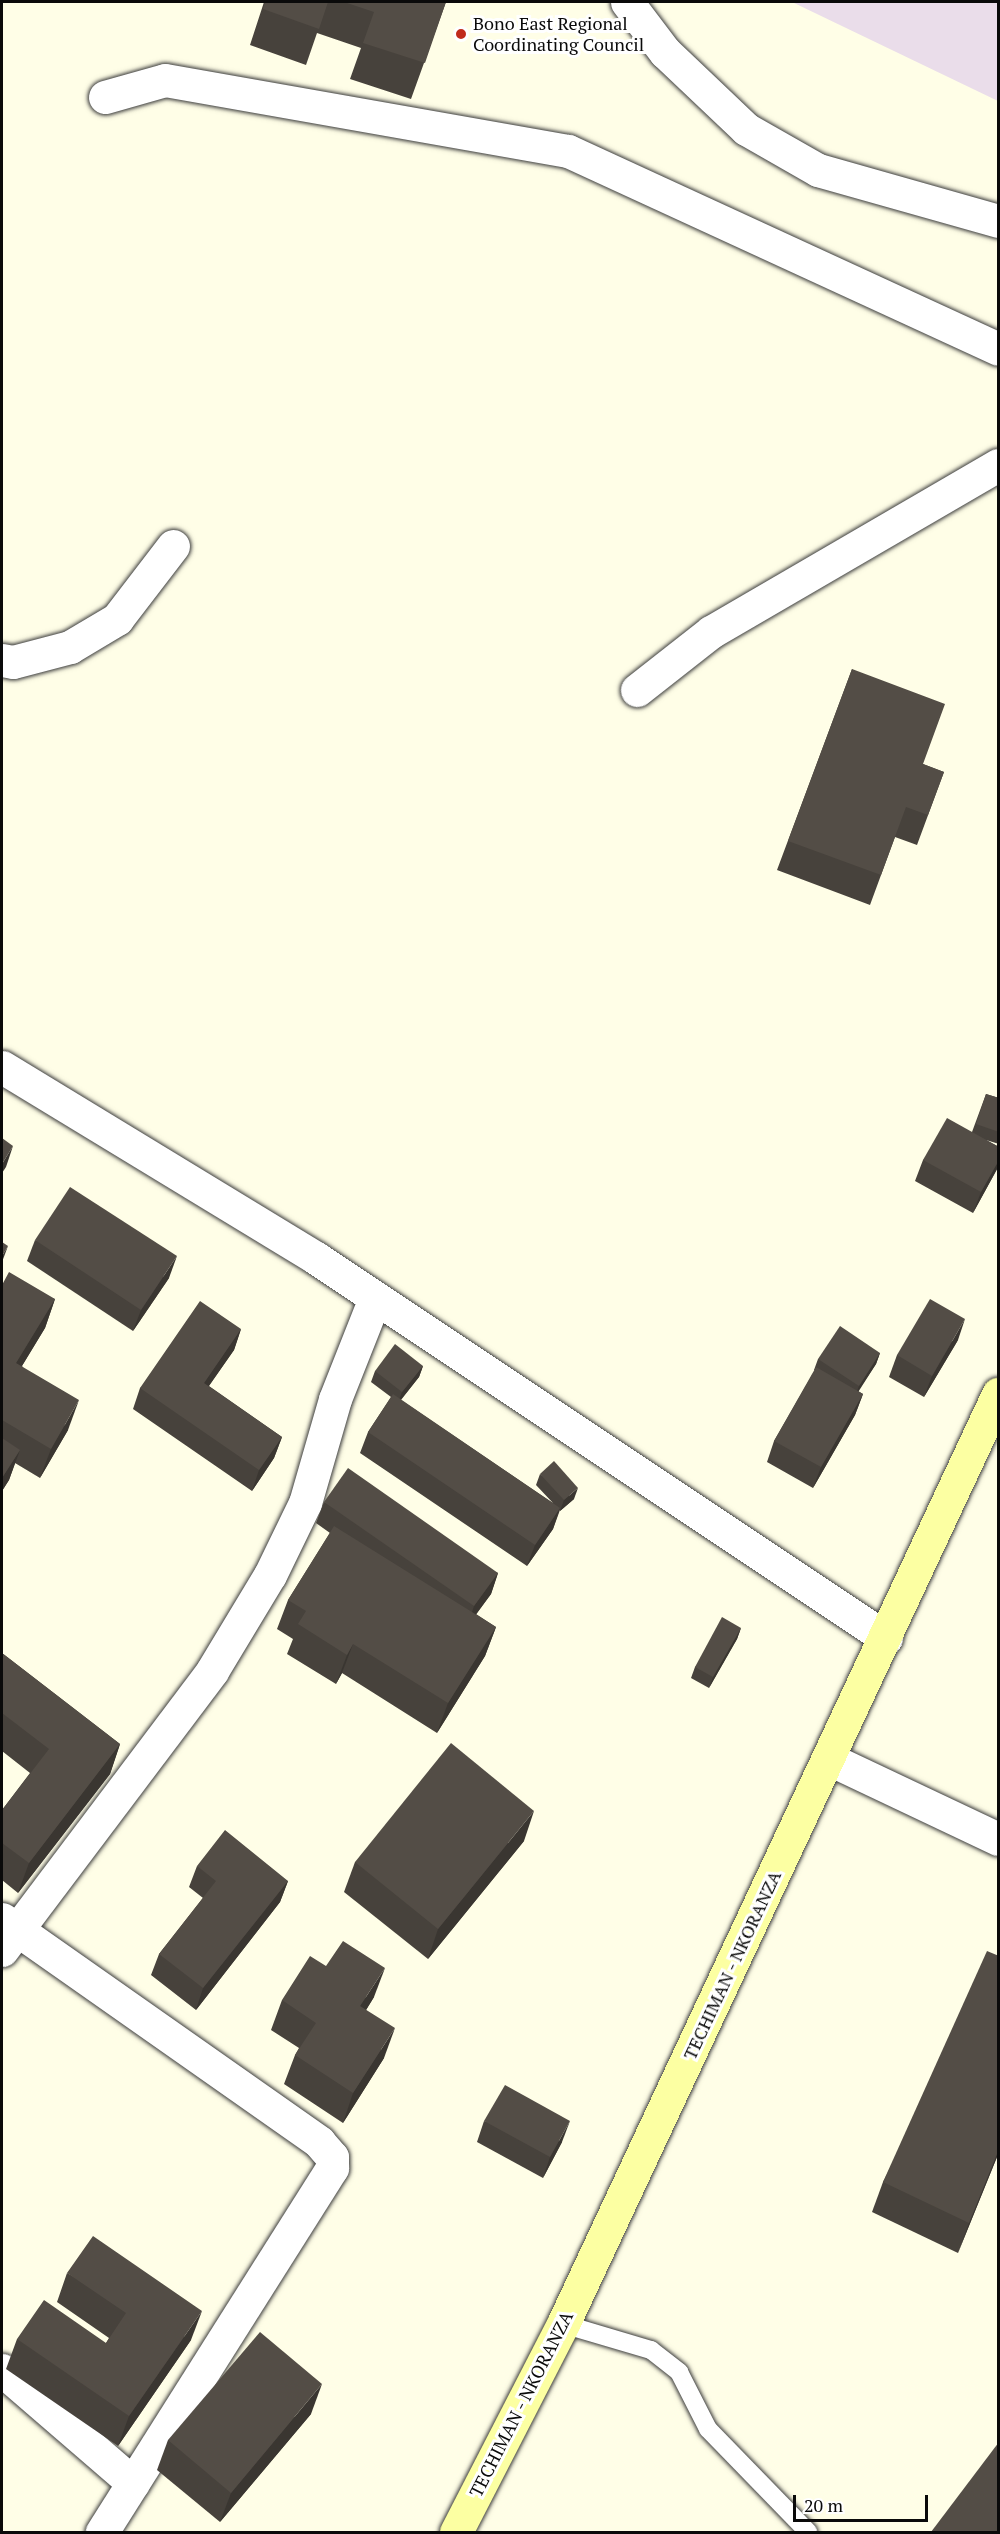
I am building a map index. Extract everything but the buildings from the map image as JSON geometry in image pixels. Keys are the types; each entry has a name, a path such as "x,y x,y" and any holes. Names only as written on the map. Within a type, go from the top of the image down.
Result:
{"main road":[{"name":"TECHIMAN - NKORANZA","path":"456,2532 563,2324 999,1394"}],"street":[{"path":"627,2 664,52 746,129 818,170 999,221"},
{"path":"105,97 165,80 568,151 999,349"},
{"path":"637,690 711,632 999,465"},
{"path":"2,660 13,662 70,647 117,619 173,546"},
{"path":"2,1067 68,1104 375,1298 886,1638"},
{"path":"102,2532 332,2168 332,2157 319,2142 7,1933 212,1671 270,1575 306,1503 335,1399 375,1298"},
{"path":"829,1759 999,1839"},
{"path":"2,2370 134,2483"}],"lane":[{"path":"563,2324 651,2350 679,2372 708,2429 808,2532"}],"shaded area":[{"path":"792,2 998,2 998,101"}],"place":[{"name":"Bono East Regional Coordinating Council","path":"461,34"}]}
